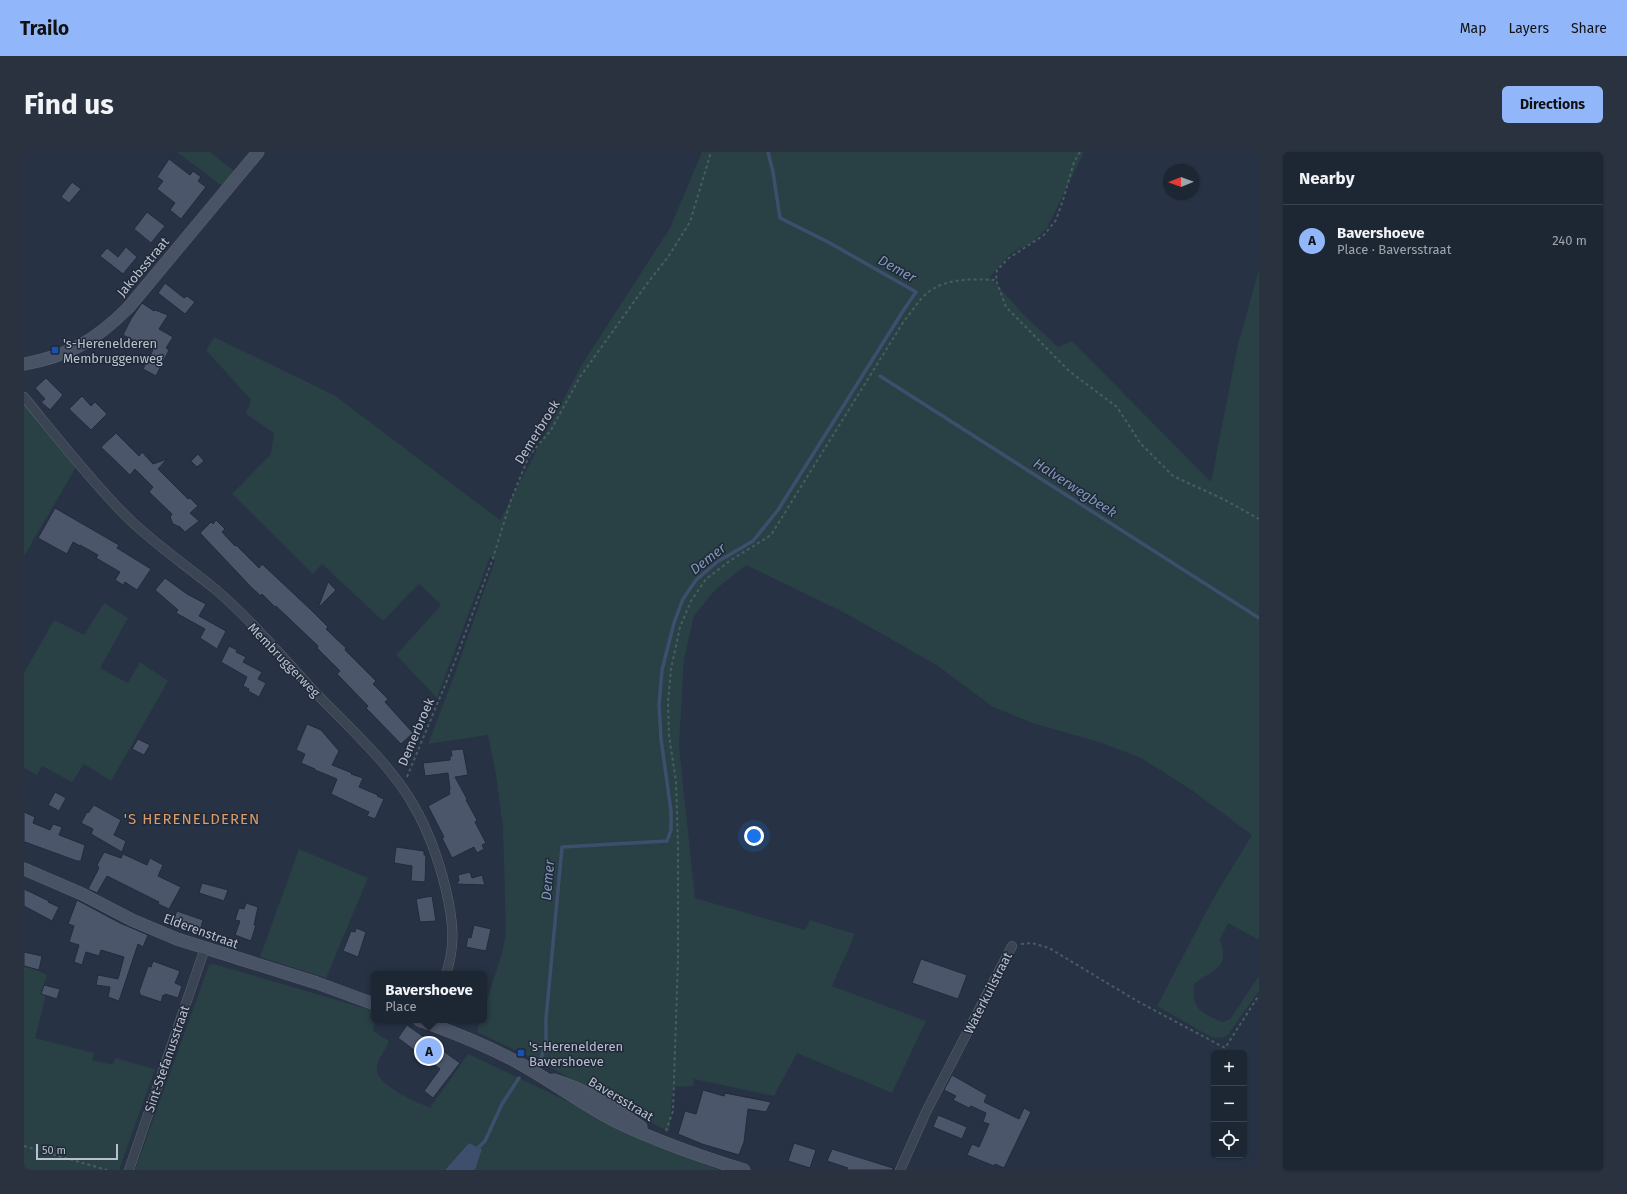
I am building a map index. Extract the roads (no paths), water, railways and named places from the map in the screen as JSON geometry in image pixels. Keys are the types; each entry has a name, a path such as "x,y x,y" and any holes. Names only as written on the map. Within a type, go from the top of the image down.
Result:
{"main road":[{"name":"Jakobsstraat","path":"24,364 56,357 67,352 94,338 111,324 128,308 258,152"},
{"name":"Elderenstraat","path":"24,868 75,891 132,920 178,939 316,983 371,1003"},
{"name":"Baversstraat","path":"432,1023 488,1047 541,1076 569,1095 619,1123 709,1159 744,1170"}],"street":[{"name":"Membruggerweg","path":"24,396 83,468 124,514 157,543 216,590 377,756 402,788 414,806 431,842 443,876 454,935 447,971"},
{"name":"Waterkuilstraat","path":"900,1170 926,1112 1012,946"},
{"name":"Sint-Stefanusstraat","path":"129,1170 205,948"}],"water":[{"path":"469,1143 482,1149 475,1170 445,1170"}],"waterway":[{"name":"Demer","path":"540,1062 546,1042 546,1019 562,847 667,841 671,830 671,811 661,739 659,705 662,670 674,623 683,599 696,580 717,562 753,541 778,510 916,292 828,242 780,218 773,172 768,152"},
{"name":"Halverwegbeek","path":"880,376 1259,618"},
{"name":"Demer","path":"477,1149 485,1141 502,1104 519,1078"}],"place":[{"name":"'s-Herenelderen Membruggenweg","path":"55,350"},
{"name":"Bavershoeve","path":"429,1051"},
{"name":"'s-Herenelderen Bavershoeve","path":"521,1053"}],"district":[{"name":"'S HERENELDEREN","path":"192,819"}]}
